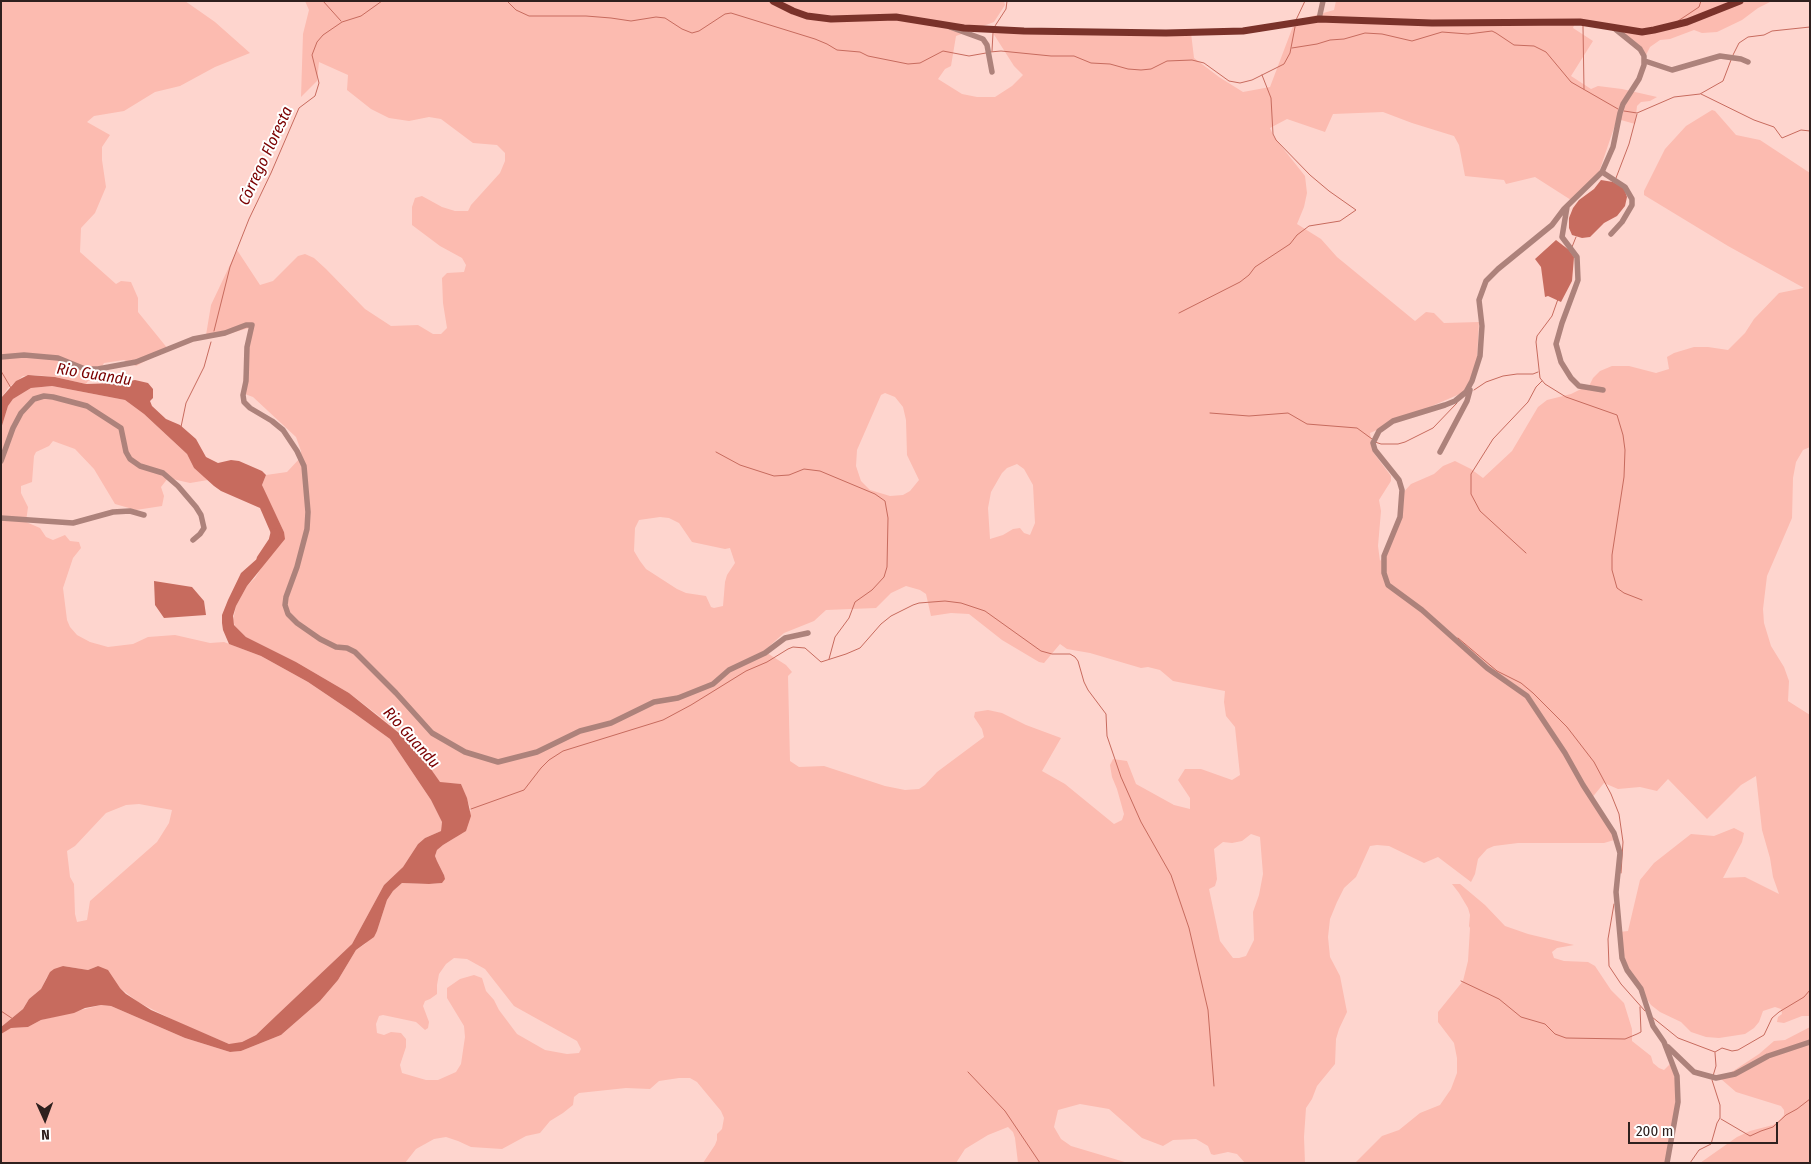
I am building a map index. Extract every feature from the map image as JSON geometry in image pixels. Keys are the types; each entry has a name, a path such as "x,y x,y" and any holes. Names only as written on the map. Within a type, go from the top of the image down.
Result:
{"main road":[{"path":"773,1 793,11 818,18 896,17 945,25 1024,31 1228,32 1319,18 1432,23 1580,22 1637,31 1654,30 1687,22 1740,1"}],"street":[{"path":"1319,18 1323,1"},
{"path":"945,25 983,39 989,53 992,72"},
{"path":"1440,452 1468,398 1481,349 1482,326 1479,300 1484,286 1494,272 1552,225 1568,205 1602,172 1613,146 1623,104 1639,79 1645,61 1640,49 1613,26"},
{"path":"1645,61 1672,70 1720,56 1748,62"},
{"path":"1602,172 1624,187 1632,199 1632,205 1622,222 1611,234"},
{"path":"1568,205 1562,237 1577,257 1578,280 1556,344 1561,362 1571,378 1579,386 1603,390"},
{"path":"1,357 24,355 58,358 85,369 98,369 136,362 193,339 225,333 246,325 252,325 247,347 244,402 283,430 304,466 308,524 297,567 286,598 287,611 297,623 320,639 336,647 347,648 355,652 400,697 432,733 465,752 498,762 537,752 580,731 611,723 654,702 678,698 713,684 728,670 765,653 785,638 808,633"},
{"path":"1472,380 1466,392 1455,401 1394,421 1379,431 1374,439 1373,443 1376,450 1399,480 1402,490 1400,517 1384,556 1385,578 1388,585 1422,610 1487,668 1527,696 1611,827 1620,853 1616,892 1622,958 1627,970 1640,989 1653,1026 1664,1042 1694,1072 1716,1078 1735,1074 1768,1056 1810,1042"},
{"path":"1,461 13,428 21,413 34,399 44,396 54,397 87,406 121,428 126,452 130,459 140,466 162,473 178,486 196,507 202,515 204,528 193,540"},
{"path":"1,518 73,523 113,512 130,511 144,515"},
{"path":"1664,1042 1674,1067 1678,1086 1678,1102 1667,1163"}],"shaded area":[{"path":"1,1 185,1 215,22 250,53 215,67 180,86 155,92 124,111 94,116 87,122 110,135 102,147 106,187 95,213 81,228 80,252 116,284 121,281 131,282 138,298 138,312 168,349 136,366 124,360 104,363 95,378 86,384 55,377 23,376 8,388 1,398"},
{"path":"305,1 1004,1 1005,5 994,22 956,36 951,66 945,69 938,79 962,94 977,97 995,97 1012,86 1023,75 1014,66 993,33 1191,33 1194,58 1243,92 1270,87 1295,21 1334,10 1336,1 1772,1 1758,8 1742,20 1717,32 1702,33 1694,30 1670,39 1660,40 1650,47 1646,55 1615,27 1576,20 1573,28 1593,41 1571,76 1591,89 1598,86 1657,97 1650,101 1641,102 1637,106 1635,124 1621,120 1616,122 1599,172 1571,200 1535,177 1506,184 1504,180 1465,176 1459,145 1454,136 1383,112 1333,114 1325,132 1287,119 1270,128 1274,137 1305,176 1307,193 1297,224 1321,239 1337,257 1415,321 1426,312 1434,313 1444,323 1479,322 1477,359 1469,390 1370,433 1373,452 1391,476 1391,481 1379,500 1381,511 1378,546 1380,561 1387,551 1398,520 1400,496 1411,484 1434,474 1443,466 1455,461 1483,478 1512,451 1538,407 1547,400 1588,388 1593,378 1600,371 1612,366 1629,366 1656,373 1669,369 1667,357 1674,353 1694,347 1728,350 1779,293 1804,288 1728,246 1644,195 1644,191 1665,149 1686,126 1712,110 1715,111 1736,135 1760,140 1810,173 1810,447 1803,450 1796,462 1793,478 1792,518 1767,576 1763,609 1764,623 1771,646 1784,667 1789,681 1788,701 1810,715 1810,1016 1802,1016 1784,1023 1777,1022 1778,1017 1782,1014 1781,1009 1775,1007 1763,1011 1759,1022 1745,1034 1719,1038 1706,1037 1691,1032 1681,1022 1660,1012 1651,1005 1627,970 1619,932 1628,931 1640,880 1654,863 1691,834 1714,836 1734,828 1744,833 1742,842 1723,878 1745,877 1779,894 1762,830 1756,776 1741,785 1707,819 1668,779 1657,791 1640,787 1618,789 1604,783 1591,799 1611,830 1614,840 1604,843 1518,843 1494,846 1487,849 1478,859 1471,882 1438,857 1424,863 1389,846 1370,846 1356,877 1344,888 1330,919 1328,937 1330,957 1340,976 1347,1012 1336,1039 1335,1064 1317,1086 1306,1108 1305,1163 1245,1163 1237,1154 1228,1152 1211,1154 1208,1146 1196,1139 1173,1140 1163,1146 1142,1138 1109,1109 1080,1104 1058,1110 1054,1127 1061,1139 1071,1146 1128,1163 1018,1163 1015,1138 1013,1132 1008,1127 988,1135 965,1149 956,1163 703,1163 715,1145 717,1134 722,1129 724,1118 721,1111 697,1082 690,1078 679,1078 659,1081 650,1089 626,1088 579,1093 574,1097 573,1105 550,1121 540,1133 526,1136 502,1149 471,1147 446,1137 434,1139 416,1149 405,1163 1,1163 1,1034 4,1031 11,1028 28,1027 41,1020 101,1005 111,1006 185,1038 230,1052 241,1051 281,1035 320,1001 338,980 356,950 365,944 377,931 387,900 393,891 402,883 442,883 444,875 435,856 437,850 456,837 471,810 461,784 440,783 414,745 404,735 349,693 296,662 246,637 235,626 233,620 236,606 247,586 255,578 284,532 262,485 266,475 287,472 301,457 296,437 253,397 242,393 249,328 221,336 206,335 211,305 237,250 260,285 273,281 298,256 305,254 314,258 326,269 365,309 391,326 418,325 433,334 441,334 447,328 442,278 447,273 464,272 466,265 462,258 440,246 412,225 412,207 415,198 422,196 442,207 455,211 468,211 471,205 500,173 505,161 505,153 497,145 473,143 441,119 429,117 409,121 389,118 371,109 347,90 348,75 319,62 317,81 301,97 303,34 309,10","holes":["885,393 895,397 903,407 906,420 907,455 919,480 910,491 903,495 890,496 870,490 861,481 856,466 857,450 881,395","1017,464 1024,469 1033,485 1035,523 1030,535 1024,533 1020,528 990,539 988,508 991,492 1007,468","660,517 669,518 679,523 692,542 725,549 730,548 735,563 725,582 723,606 711,607 706,596 686,593 677,589 646,569 634,551 635,528 639,520","906,586 920,590 926,594 931,616 951,613 969,614 1002,640 1039,662 1044,663 1060,644 1067,649 1090,653 1141,668 1148,667 1160,670 1173,681 1225,691 1226,716 1235,727 1240,775 1232,780 1201,769 1185,769 1178,780 1190,798 1190,809 1174,805 1136,784 1127,761 1113,759 1110,765 1112,777 1124,814 1122,820 1114,824 1065,784 1042,771 1061,738 1026,725 1002,713 988,710 975,712 974,717 982,729 984,737 937,772 919,789 905,790 885,786 824,766 799,767 790,761 788,676 792,672 786,665 764,651 784,633 814,621 826,610 876,608 891,593","1251,834 1260,837 1263,874 1253,912 1254,940 1246,956 1239,958 1233,958 1220,941 1209,889 1215,886 1217,879 1214,849 1223,842 1242,841","454,958 467,959 485,969 514,1006 577,1041 581,1049 579,1053 567,1054 545,1050 517,1034 486,991 482,978 474,975 460,979 447,988 447,998 464,1026 465,1037 461,1064 456,1072 438,1080 426,1080 402,1073 400,1065 406,1047 406,1039 401,1033 391,1032 384,1035 377,1033 376,1024 379,1016 383,1015 416,1022 425,1030 428,1028 429,1022 423,1006 425,1001 437,994 439,974 446,964"]},
{"path":"1601,180 1613,182 1624,188 1627,197 1625,206 1617,216 1604,223 1590,237 1582,238 1572,235 1569,228 1569,218 1573,208"},
{"path":"1556,240 1569,250 1574,257 1572,281 1561,302 1548,296 1545,297 1541,267 1535,259"},
{"path":"28,375 55,377 86,384 117,383 135,380 148,383 153,389 153,398 150,401 152,406 166,419 180,425 196,439 206,457 218,463 231,460 239,461 262,471 266,475 262,485 284,532 285,539 247,586 236,606 233,616 234,625 246,637 296,662 349,693 414,745 440,782 461,784 467,798 471,816 466,831 443,845 437,850 435,856 444,875 445,879 442,883 402,883 387,900 374,937 356,950 338,980 320,1001 281,1035 241,1051 230,1052 185,1038 111,1006 101,1005 41,1020 28,1027 11,1028 1,1034 1,1027 23,1009 29,999 41,989 50,972 54,969 63,966 88,970 98,966 108,970 126,994 151,1010 229,1044 242,1042 256,1035 352,944 384,885 403,867 418,844 425,838 441,831 442,822 431,800 390,739 308,682 261,656 229,644 222,623 222,615 228,600 241,573 267,550 273,538 260,508 214,486 194,468 187,454 144,414 125,400 52,386 31,388 13,399 8,406 1,429 1,398 16,381"},
{"path":"52,386 125,400 144,414 187,454 194,468 208,480 190,483 168,478 161,487 164,496 162,506 136,510 115,504 94,469 75,449 53,441 49,446 36,452 32,482 21,486 21,493 28,507 26,522 40,528 46,537 53,540 65,535 70,541 79,542 81,548 73,558 63,588 67,620 77,635 90,642 108,647 133,644 148,637 175,635 210,643 224,642 261,656 308,682 390,739 431,800 442,822 441,831 425,838 418,844 403,867 384,885 352,944 256,1035 238,1044 229,1044 177,1022 138,1002 120,988 98,966 88,970 63,966 47,977 41,989 29,999 23,1009 1,1027 1,429 8,406 13,399 31,388","holes":["139,804 172,810 169,823 157,842 90,901 87,920 77,922 74,884 70,877 67,851 75,846 106,813 126,805"]},
{"path":"154,581 192,587 204,601 206,615 164,618 155,605"},
{"path":"1452,884 1460,884 1485,905 1505,926 1528,934 1574,945 1557,948 1552,952 1554,958 1564,961 1588,962 1595,966 1611,990 1624,1003 1632,1029 1632,1041 1651,1056 1653,1063 1659,1068 1664,1070 1671,1063 1677,1086 1675,1112 1666,1163 1355,1163 1382,1136 1399,1130 1420,1113 1440,1105 1451,1089 1457,1073 1454,1043 1438,1022 1438,1012 1463,981 1468,961 1470,915 1468,908"},
{"path":"1810,1027 1810,1163 1700,1163 1737,1137 1750,1131 1773,1125 1784,1115 1784,1110 1781,1106 1736,1092 1721,1079 1759,1054 1774,1041 1785,1040"}],"waterway":[{"path":"323,1 341,21"},
{"name":"Córrego Floresta","path":"214,331 230,267 249,219 299,108 315,96 319,83 312,55 317,42 323,35 342,22 361,16 382,1"},
{"path":"507,1 516,10 529,16 586,16 631,21 656,17 665,18 692,33 699,31 725,14 731,13 815,39 837,50 860,52 868,56 908,64 920,63 943,51 969,56 986,53"},
{"path":"995,26 1006,9 1007,1"},
{"path":"1296,20 1305,1"},
{"path":"1678,21 1699,7 1701,1"},
{"path":"1583,26 1584,89"},
{"path":"990,52 1001,51 1051,56 1074,56 1091,63 1110,64 1141,70 1151,69 1167,61 1192,60 1204,63 1229,81 1240,83 1252,80 1284,64 1290,53 1295,27"},
{"path":"1732,57 1739,43 1748,37 1764,35 1772,31 1810,27"},
{"path":"1292,48 1344,39 1365,33 1382,34 1412,41 1442,32 1468,34 1492,31 1514,45 1534,46 1546,52 1571,82 1618,109"},
{"path":"992,51 993,33"},
{"path":"1624,111 1637,113 1674,97 1700,94 1723,81 1731,60"},
{"path":"1179,313 1240,282 1255,267 1290,244 1297,235 1309,226 1340,221 1356,210 1310,175 1276,140 1273,134 1271,98 1262,75"},
{"path":"1701,94 1754,120 1774,127 1782,138 1801,130 1810,131"},
{"path":"1616,178 1629,144 1637,114"},
{"path":"1572,247 1576,237"},
{"path":"1558,299 1552,316 1537,336 1540,378 1545,384 1566,397 1617,415 1625,450 1624,477 1612,555 1612,570 1617,588 1642,600"},
{"name":"Córrego Floresta","path":"181,427 186,403 204,367 211,342"},
{"path":"1,371 11,388"},
{"path":"1474,390 1486,382 1503,376 1538,372"},
{"path":"1526,553 1480,511 1471,494 1471,474 1493,439 1528,402 1536,387 1542,381"},
{"path":"1375,442 1381,444 1405,442 1433,428 1457,403"},
{"path":"1210,413 1249,416 1288,413 1307,424 1357,428 1372,439"},
{"path":"716,452 740,465 774,476 789,475 804,469 820,471 875,494 885,501 888,518 887,567 884,577 872,590 855,602 849,618 835,637 829,659"},
{"name":"Rio Guandu","path":"261,559 273,541 275,533"},
{"path":"471,809 524,790 541,768 563,751 663,720 746,671 767,662 793,647 805,648 821,662 846,654 860,648 881,624 891,616 919,603 945,601 961,603 985,611 1041,651 1052,654 1070,654 1075,657 1088,690 1106,714 1107,736 1121,777 1141,822 1171,875 1189,928 1208,1010 1214,1086"},
{"path":"1458,638 1497,671 1521,683 1533,693 1567,727 1594,762 1619,814 1623,842 1621,873"},
{"path":"1614,904 1608,939 1609,966 1621,984 1645,1011"},
{"path":"1461,981 1499,999 1521,1017 1545,1024 1555,1034 1566,1038 1625,1039 1637,1034 1641,1032 1640,1007"},
{"path":"1715,1052 1722,1048 1732,1051 1738,1050 1764,1035 1772,1018 1804,997 1810,990"},
{"path":"1,1011 13,1019"},
{"path":"1652,1017 1678,1038 1715,1052"},
{"path":"1713,1076 1716,1066 1715,1053"},
{"path":"968,1072 1005,1111 1040,1163"},
{"path":"1690,1163 1699,1150 1711,1144 1720,1118 1720,1105 1712,1080"},
{"path":"1721,1119 1750,1136 1773,1127 1786,1115 1810,1099"}]}
